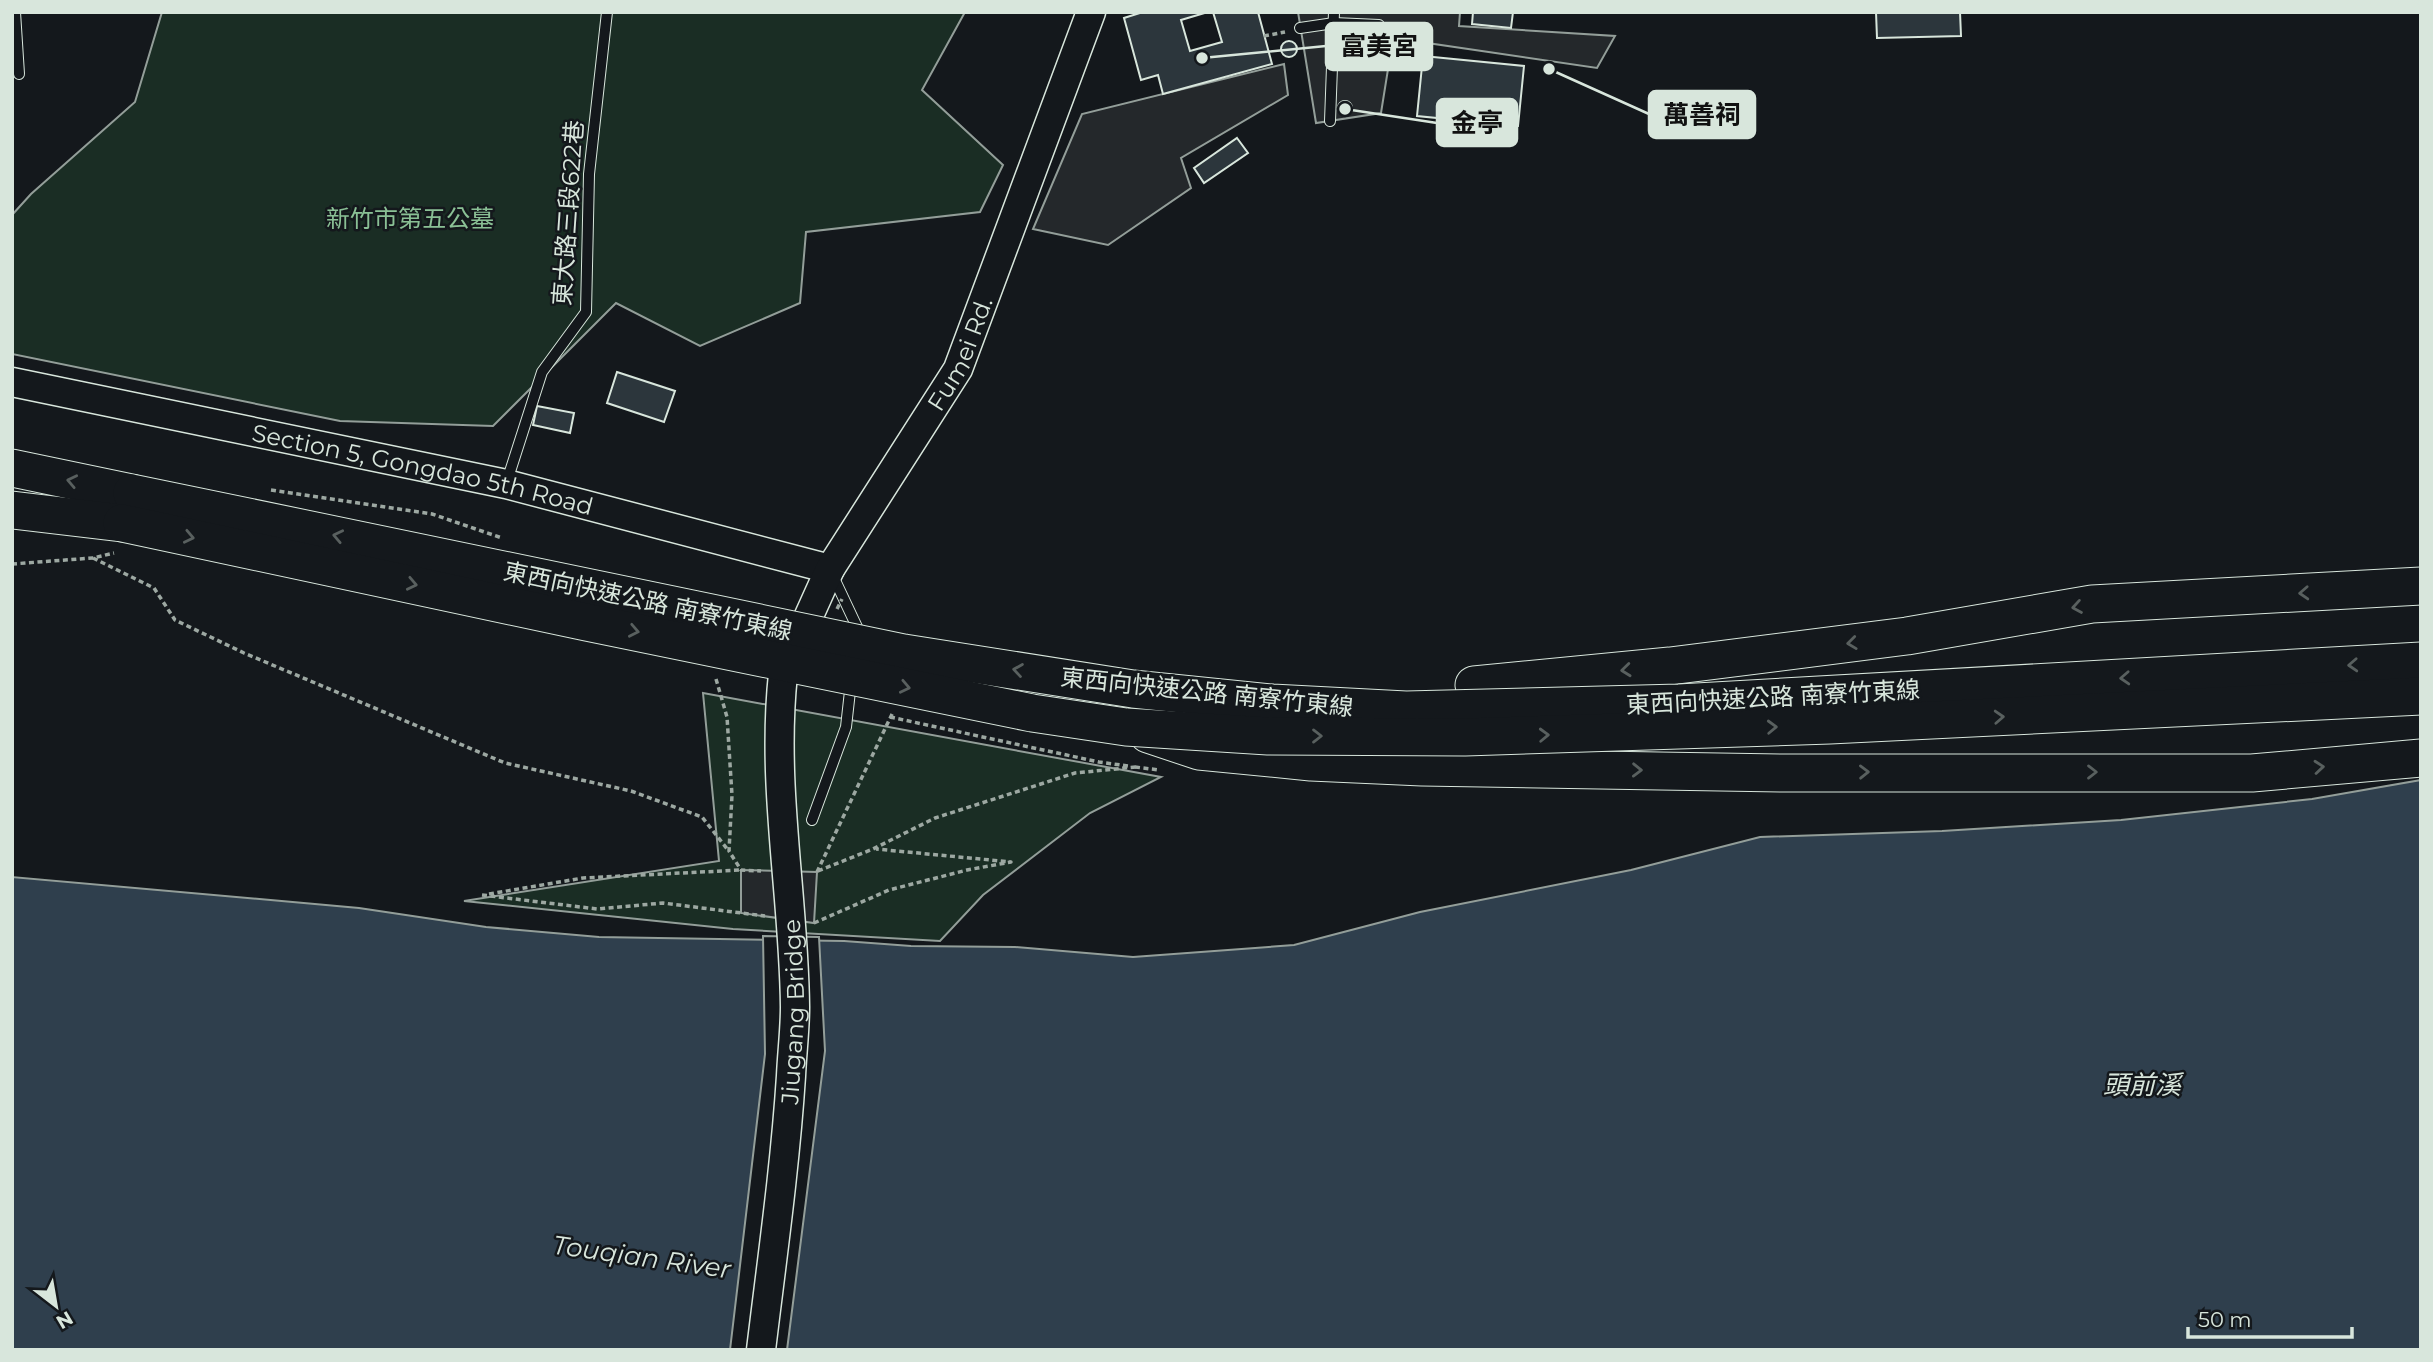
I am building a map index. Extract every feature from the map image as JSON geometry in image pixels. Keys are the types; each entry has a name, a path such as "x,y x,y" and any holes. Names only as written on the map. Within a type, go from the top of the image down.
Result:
{"highway":[{"name":"東西向快速公路 南寮竹東線","path":"12,468 127,508 586,622 1032,713 1126,727 1268,736 1465,737 1830,725 2421,696"},
{"name":"東西向快速公路 南寮竹東線","path":"12,510 127,508 904,653 1133,689 1272,702 1406,710 1679,703 2421,661"},
{"path":"1133,689 1323,692 1474,685 1670,666 1907,636 2092,604 2421,586"},
{"path":"1126,727 1199,751 1311,762 1422,767 1781,773 2252,773 2421,758"}],"main road":[{"name":"Fumei Rd.","path":"783,674 830,569 958,369 1091,12"},
{"name":"Section 5, Gongdao 5th Road","path":"12,382 506,484 830,569"},
{"name":"Jiugang Bridge","path":"761,1350 787,1142 795,1009 792,908 780,786 778,733 783,674"}],"lane":[{"path":"15,12 19,74"},
{"name":"東大路三段622巷","path":"506,484 541,372 586,312 589,174 607,12"},
{"path":"1330,121 1334,18"},
{"path":"1300,28 1334,18 1379,25"},
{"path":"830,569 857,627 855,652"},
{"path":"812,820 846,727 853,665"}],"path":[{"path":"1265,36 1300,28"},
{"path":"93,558 154,588 175,620 244,653 505,763 631,791 702,817 729,851"},
{"path":"890,717 1100,762 1160,770"},
{"path":"817,872 873,849 935,818 1074,773 1136,767"},
{"path":"482,895 583,878 741,870"}],"green space":[{"name":"新竹市第五公墓","path":"162,12 965,12 922,90 1003,165 980,212 806,232 800,303 700,346 616,303 493,426 340,421 12,354 12,215 31,194 135,102"},
{"path":"703,693 1161,777 1090,813 983,895 940,941 733,929 464,901 719,861"}],"shaded area":[{"path":"1298,12 1460,12 1459,26 1615,36 1597,68 1393,38 1381,113 1316,123"},
{"path":"1284,64 1288,95 1181,158 1191,188 1108,245 1033,229 1082,114"},
{"path":"741,870 817,872 814,923 741,913"}],"water":[{"name":"頭前溪","path":"2421,780 2421,1350 12,1350 12,877 359,908 486,927 599,937 1015,947 1133,957 1294,945 1420,912 1631,870 1760,837 1942,831 2121,820 2312,799"}],"pier":[{"path":"763,936 819,937 825,1051 787,1350 730,1350 765,1054"}],"building":[{"path":"1143,12 1208,12 1181,20 1190,51 1222,42 1213,12 1258,12 1272,64 1163,94 1158,75 1141,80 1124,18"},
{"path":"1473,12 1513,12 1511,28 1472,24"},
{"path":"1876,12 1960,12 1961,36 1877,38"},
{"path":"1289,41 1297,49 1289,57 1281,49"},
{"path":"1423,56 1524,66 1518,126 1417,116"},
{"path":"1342,101 1348,101 1352,108 1348,115 1342,115 1338,111 1338,105"},
{"path":"1237,138 1248,153 1204,183 1194,168"},
{"path":"617,372 675,391 664,422 607,403"},
{"path":"537,406 574,413 570,433 533,425"}],"place":[{"name":"富美宮","path":"1202,58"},
{"name":"萬善祠","path":"1549,69"},
{"name":"金亭","path":"1345,109"}],"water label":[{"name":"Touqian River","path":"642,1257"}]}
